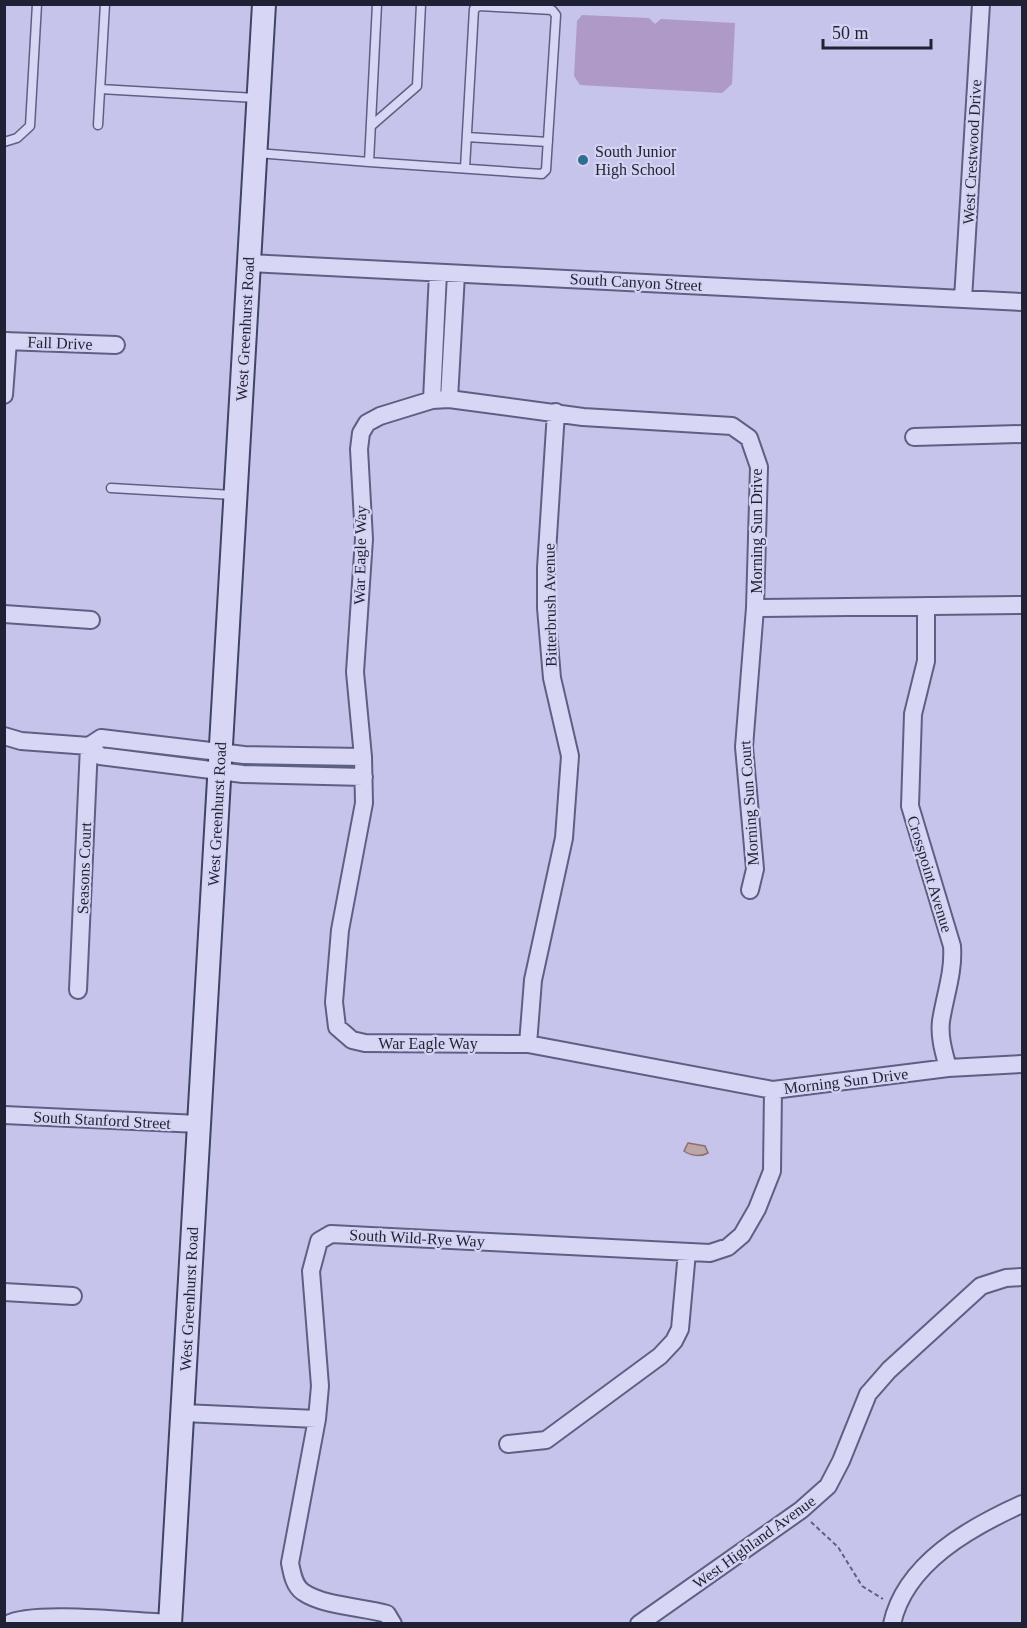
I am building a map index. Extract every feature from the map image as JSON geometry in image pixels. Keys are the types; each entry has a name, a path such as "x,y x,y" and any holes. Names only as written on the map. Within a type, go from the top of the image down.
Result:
{"main road":[{"name":"West Greenhurst Road","path":"170,1623 264,4"}],"street":[{"name":"West Crestwood Drive","path":"963,299 981,4"},
{"name":"South Canyon Street","path":"249,263 1023,302"},
{"path":"432,400 438,273"},
{"path":"449,399 456,274"},
{"path":"4,395 6,341"},
{"name":"Fall Drive","path":"6,341 116,345"},
{"name":"Morning Sun Drive","path":"432,400 449,399 583,417 732,426 749,438 759,467 755,608 1023,605"},
{"name":"War Eagle Way","path":"432,400 380,416 367,423 362,433 359,449 364,539 355,672 364,777 360,831 340,930 335,970 333,1002 337,1027 352,1040 365,1043 528,1044 773,1090"},
{"name":"Bitterbrush Avenue","path":"528,1044 533,980 564,838 570,756 552,678 546,608 546,568 556,412"},
{"path":"914,437 1023,434"},
{"name":"Crosspoint Avenue","path":"926,606 926,661 913,714 910,806 952,946 953,964 941,1022 942,1046 948,1068"},
{"name":"Morning Sun Court","path":"750,890 755,869 744,747 755,608"},
{"path":"4,614 91,620"},
{"path":"4,736 21,741 89,746 101,738 220,761 364,777"},
{"name":"Seasons Court","path":"78,990 89,746"},
{"path":"220,761 363,757"},
{"name":"Morning Sun Drive","path":"687,1252 710,1252 728,1247 742,1235 757,1209 772,1171 773,1090 948,1068 1023,1064"},
{"name":"South Stanford Street","path":"4,1115 199,1124"},
{"name":"South Wild-Rye Way","path":"393,1623 387,1614 319,1599 302,1592 294,1579 290,1563 317,1419 320,1386 311,1270 319,1241 331,1234 687,1252"},
{"path":"508,1443 546,1440 667,1349 680,1329 687,1252"},
{"name":"West Highland Avenue","path":"639,1623 801,1510 828,1486 841,1461 868,1394 889,1370 981,1286 1006,1278 1023,1277"},
{"path":"4,1292 73,1296"},
{"path":"183,1413 317,1419"},
{"path":"893,1616 930,1560 988,1519 1023,1504"},
{"path":"8,1623 14,1620 40,1618 170,1623"}],"lane":[{"path":"4,142 17,138 30,126 37,4"},
{"path":"98,125 105,4"},
{"path":"369,162 377,4"},
{"path":"371,126 417,86 421,4"},
{"path":"255,153 542,174 546,170 556,15 552,10 479,6 474,9 465,168"},
{"path":"100,89 258,98"},
{"path":"467,137 548,142"},
{"path":"111,488 236,495"}],"path":[{"path":"801,1510 826,1539 838,1547 862,1586 893,1616"}],"shaded area":[{"path":"582,15 649,18 655,24 661,19 735,23 732,84 722,93 580,85 574,76 577,21"},
{"path":"688,1143 705,1146 708,1153 693,1155 687,1153 684,1151"}],"place":[{"name":"South Junior High School","path":"583,160"}]}
